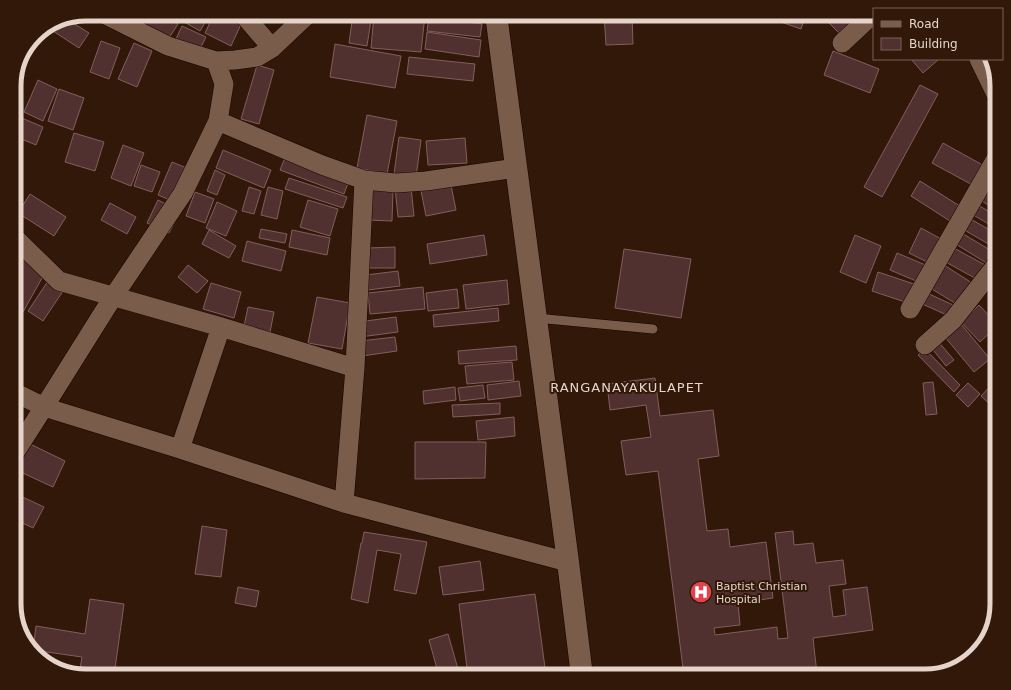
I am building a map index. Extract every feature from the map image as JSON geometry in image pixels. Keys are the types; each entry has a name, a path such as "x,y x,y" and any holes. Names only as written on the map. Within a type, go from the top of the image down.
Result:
{"street":[{"path":"118,21 168,46 216,61 257,57 272,48 301,21"},
{"path":"249,21 272,48"},
{"path":"497,21 581,669"},
{"path":"842,43 866,21"},
{"path":"979,60 989,80"},
{"path":"21,443 113,297 183,193 218,121 224,84 216,61"},
{"path":"218,121 322,165 364,180 396,183 426,181 516,168"},
{"path":"910,309 990,169"},
{"path":"344,503 355,368 364,180"},
{"path":"21,244 59,282 221,327 355,368"},
{"path":"925,345 954,320 990,273"},
{"path":"180,450 221,327"},
{"path":"21,396 44,407 344,503 568,562"}],"lane":[{"path":"536,318 653,329"}],"building":[{"path":"173,21 178,24 165,44 130,22"},
{"path":"182,21 206,21 200,31"},
{"path":"211,21 242,22 231,46 205,33"},
{"path":"352,21 371,21 367,46 349,43"},
{"path":"373,21 424,21 421,52 371,48"},
{"path":"428,21 459,21 482,24 480,37 427,31"},
{"path":"604,21 632,21 633,44 606,45"},
{"path":"778,21 804,21 801,29"},
{"path":"827,21 854,21 841,35"},
{"path":"72,22 89,33 79,48 53,31 61,26"},
{"path":"182,26 206,37 198,53 175,41"},
{"path":"427,32 481,40 479,57 425,49"},
{"path":"101,41 120,48 109,79 90,72"},
{"path":"134,43 152,51 137,87 118,79"},
{"path":"335,44 401,56 395,88 330,77"},
{"path":"833,51 879,69 870,93 824,75"},
{"path":"409,57 475,64 473,81 407,74"},
{"path":"912,60 938,60 923,73"},
{"path":"257,65 274,70 259,124 241,119"},
{"path":"38,80 57,89 43,121 24,112"},
{"path":"920,85 938,94 882,197 864,187"},
{"path":"59,89 84,98 73,130 48,121"},
{"path":"367,115 397,121 387,174 357,168"},
{"path":"21,118 43,127 36,145 21,139"},
{"path":"74,133 104,142 95,171 65,162"},
{"path":"399,137 421,140 416,177 394,174"},
{"path":"465,138 467,163 428,165 426,141"},
{"path":"943,143 988,168 978,188 932,163"},
{"path":"123,145 144,153 131,186 111,178"},
{"path":"223,150 271,170 264,188 216,168"},
{"path":"286,155 350,178 344,194 280,170"},
{"path":"172,162 199,173 185,206 158,195"},
{"path":"141,165 160,172 152,192 134,186"},
{"path":"215,170 225,175 217,195 207,191"},
{"path":"289,178 347,197 343,208 285,189"},
{"path":"450,180 456,210 426,216 420,186"},
{"path":"920,181 963,208 953,223 911,196"},
{"path":"984,184 990,188 990,206 976,197"},
{"path":"249,187 261,191 254,214 242,211"},
{"path":"268,187 283,191 277,219 261,215"},
{"path":"411,187 414,216 398,217 395,188"},
{"path":"370,189 393,190 392,221 368,220"},
{"path":"195,192 214,199 205,223 186,216"},
{"path":"30,194 66,217 54,236 21,215 21,208"},
{"path":"158,200 180,211 169,233 147,223"},
{"path":"308,200 338,209 330,236 300,227"},
{"path":"217,202 237,211 226,236 206,228"},
{"path":"110,203 136,217 127,234 101,220"},
{"path":"976,204 990,212 990,225 970,213"},
{"path":"967,217 990,230 990,245 961,228"},
{"path":"921,228 945,241 933,265 909,253"},
{"path":"261,229 287,234 285,243 259,238"},
{"path":"209,230 236,246 229,258 202,244"},
{"path":"292,230 330,238 327,255 289,247"},
{"path":"960,232 990,250 990,261 988,264 954,243"},
{"path":"484,235 487,255 430,264 427,244"},
{"path":"855,235 881,246 866,283 840,272"},
{"path":"247,241 286,251 281,271 242,261"},
{"path":"950,246 989,267 982,282 942,260"},
{"path":"395,247 395,268 368,268 368,248"},
{"path":"624,249 691,259 681,318 615,308"},
{"path":"897,253 928,266 921,283 890,270"},
{"path":"21,256 46,271 23,312 21,311"},
{"path":"941,263 972,283 958,305 927,286"},
{"path":"188,265 208,281 197,293 178,277"},
{"path":"398,271 400,286 368,290 366,275"},
{"path":"878,272 917,285 911,304 872,291"},
{"path":"50,278 65,288 43,321 28,311"},
{"path":"507,280 509,304 466,309 463,285"},
{"path":"211,283 241,292 234,318 203,309"},
{"path":"423,287 425,309 370,314 368,293"},
{"path":"457,289 459,308 428,311 426,293"},
{"path":"925,292 953,305 949,316 920,303"},
{"path":"317,297 350,303 342,349 308,343"},
{"path":"979,305 990,317 990,333 980,342 961,322"},
{"path":"248,307 274,312 270,332 244,326"},
{"path":"498,308 499,321 434,327 433,315"},
{"path":"396,317 398,332 360,337 358,322"},
{"path":"961,324 990,359 974,372 945,337"},
{"path":"395,337 397,351 362,356 360,341"},
{"path":"937,340 954,360 946,366 930,346"},
{"path":"516,346 517,360 459,364 458,351"},
{"path":"925,349 960,385 954,392 918,355"},
{"path":"512,362 514,380 467,384 465,366"},
{"path":"655,378 660,416 713,410 719,456 698,459 707,531 728,529 730,547 766,542 773,598 738,603 740,625 714,628 715,635 777,627 778,639 788,638 775,533 793,531 794,545 813,543 816,563 843,560 846,584 829,586 833,617 846,615 843,590 867,587 873,630 813,638 816,669 683,669 658,471 626,475 621,441 651,437 646,405 610,410 607,384"},
{"path":"519,381 521,396 488,400 487,385"},
{"path":"933,382 937,414 926,415 923,383"},
{"path":"968,383 980,394 968,407 956,395"},
{"path":"483,385 485,398 460,401 458,388"},
{"path":"990,386 990,404 981,396"},
{"path":"455,387 456,400 424,404 423,391"},
{"path":"500,403 500,414 453,417 452,405"},
{"path":"514,417 515,436 478,440 476,421"},
{"path":"24,441 65,461 53,487 21,472 21,448"},
{"path":"415,442 486,442 485,478 415,479"},
{"path":"21,496 44,507 33,528 21,522"},
{"path":"202,526 227,530 221,577 195,574"},
{"path":"364,532 427,542 416,594 394,590 401,554 377,550 368,603 351,599"},
{"path":"480,561 484,590 443,595 439,567"},
{"path":"238,587 259,591 256,607 235,603"},
{"path":"535,594 545,669 467,669 459,604"},
{"path":"90,599 124,604 115,669 80,668 82,657 42,651 34,644 36,626 85,634"},
{"path":"448,634 458,669 437,669 429,640"}],"place":[{"name":"Baptist Christian Hospital","path":"701,592"}],"district":[{"name":"RANGANAYAKULAPET","path":"627,387"}]}
